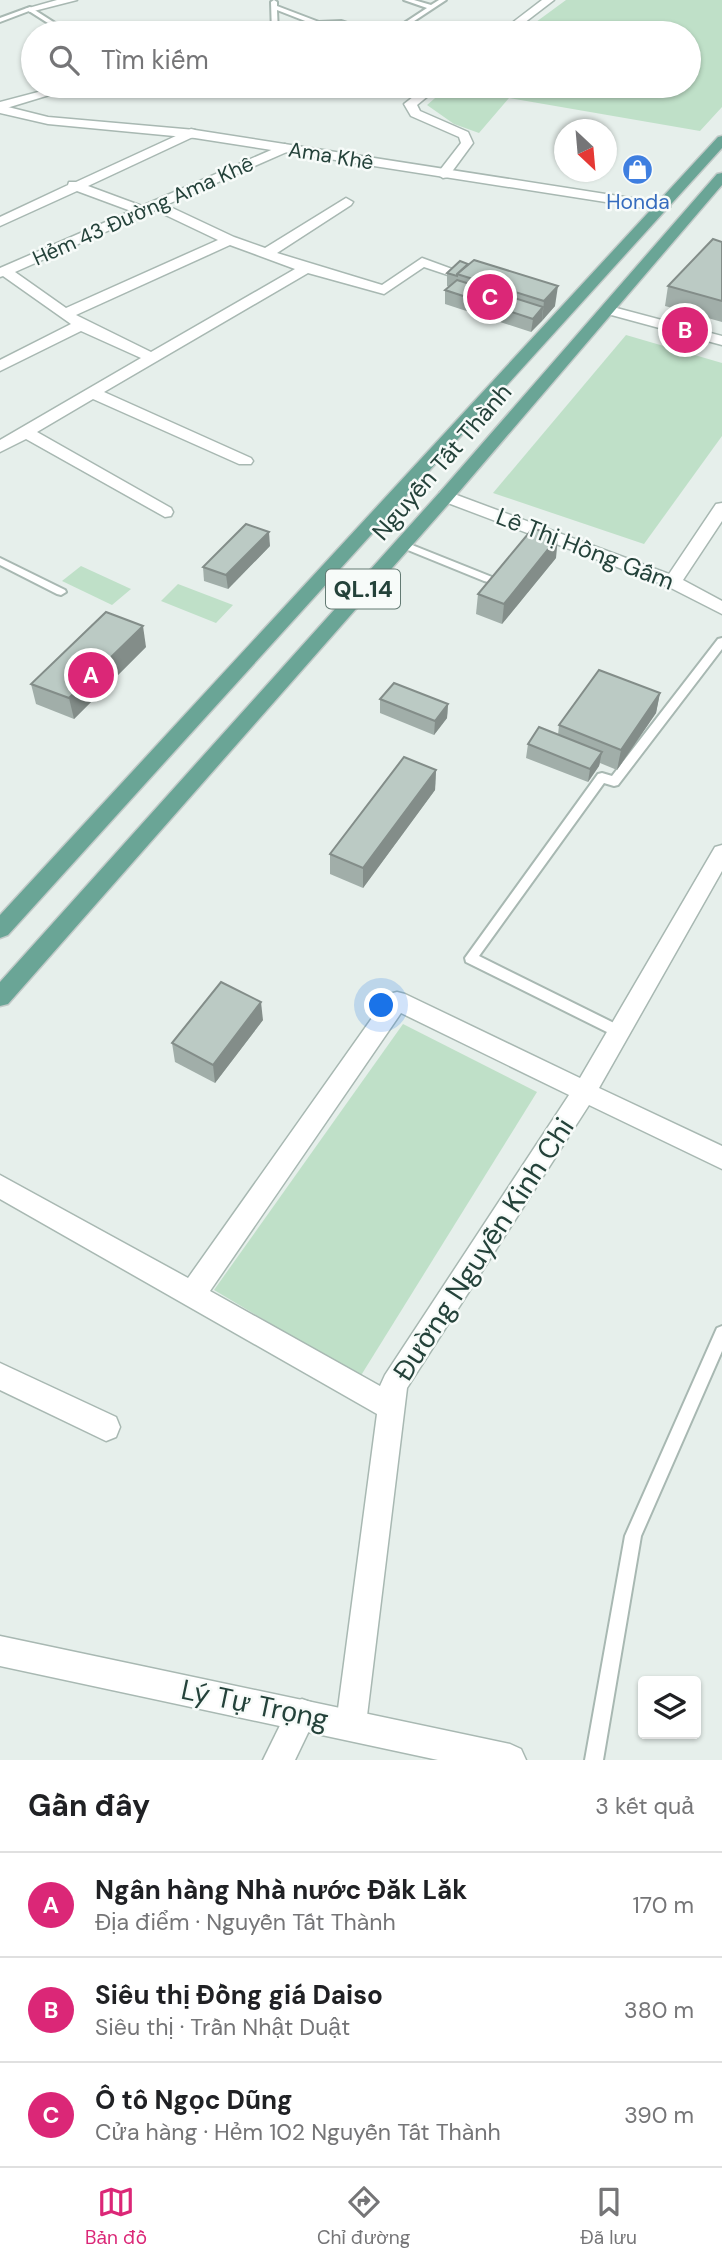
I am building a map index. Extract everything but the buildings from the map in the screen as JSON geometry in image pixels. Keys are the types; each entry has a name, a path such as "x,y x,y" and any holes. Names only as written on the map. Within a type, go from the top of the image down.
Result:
{"main road":[{"name":"Nguyễn Tất Thành","path":"0,929 561,308 663,208 722,140"},
{"name":"Nguyễn Tất Thành","path":"0,997 609,310 722,177"},
{"path":"663,208 690,214"}],"street":[{"path":"30,9 72,0"},
{"path":"520,21 549,0"},
{"path":"0,108 33,98"},
{"path":"418,98 410,104 415,113 464,135 467,143 443,174"},
{"name":"Ama Khê","path":"0,108 29,119 63,125 191,133 663,208"},
{"path":"0,222 74,185 191,133"},
{"name":"Hẻm 43 Đường Ama Khê","path":"3,272 285,148"},
{"path":"74,185 149,208 306,268 384,290 422,262 484,283"},
{"path":"266,254 346,202"},
{"path":"65,314 229,240"},
{"path":"0,447 306,268"},
{"path":"3,272 81,324 152,358"},
{"path":"609,310 722,341"},
{"path":"229,313 249,321"},
{"path":"0,366 81,324"},
{"path":"93,393 244,461"},
{"path":"26,432 165,512"},
{"name":"Lê Thị Hồng Gấm","path":"446,495 673,582 722,608"},
{"path":"673,582 722,508"},
{"name":"Đường Nguyễn Kinh Chi","path":"351,1724 394,1384 585,1091 722,853"},
{"path":"192,1294 397,1001 722,1158"},
{"path":"0,1186 391,1407"},
{"path":"0,1376 106,1427"},
{"name":"Lý Tự Trọng","path":"0,1651 510,1760"},
{"path":"279,1760 302,1714"}],"lane":[{"path":"407,0 432,7"},
{"path":"410,21 443,0"},
{"path":"275,21 274,3 312,21"},
{"path":"0,20 30,9 48,21"},
{"path":"402,544 488,579"},
{"path":"0,561 61,592"},
{"path":"619,1032 471,958 602,777 614,782 722,642"},
{"path":"594,1760 633,1536 722,1333"}],"green space":[{"path":"566,0 722,0 722,107 700,131 509,98 701,98 701,21 537,21"},
{"path":"435,98 509,98 479,133 454,124 427,105"},
{"path":"626,335 722,363 722,436 644,544 493,493"},
{"path":"81,566 131,589 112,605 62,581"},
{"path":"178,584 233,605 216,623 161,601"},
{"path":"403,1024 537,1092 360,1377 214,1290"}],"place":[{"name":"Honda","path":"638,170"},
{"name":"Ô tô Ngọc Dũng","path":"490,297"},
{"name":"Siêu thị Đồng giá Daiso","path":"685,330"},
{"name":"Ngân hàng Nhà nước Đăk Lăk","path":"91,675"}]}
